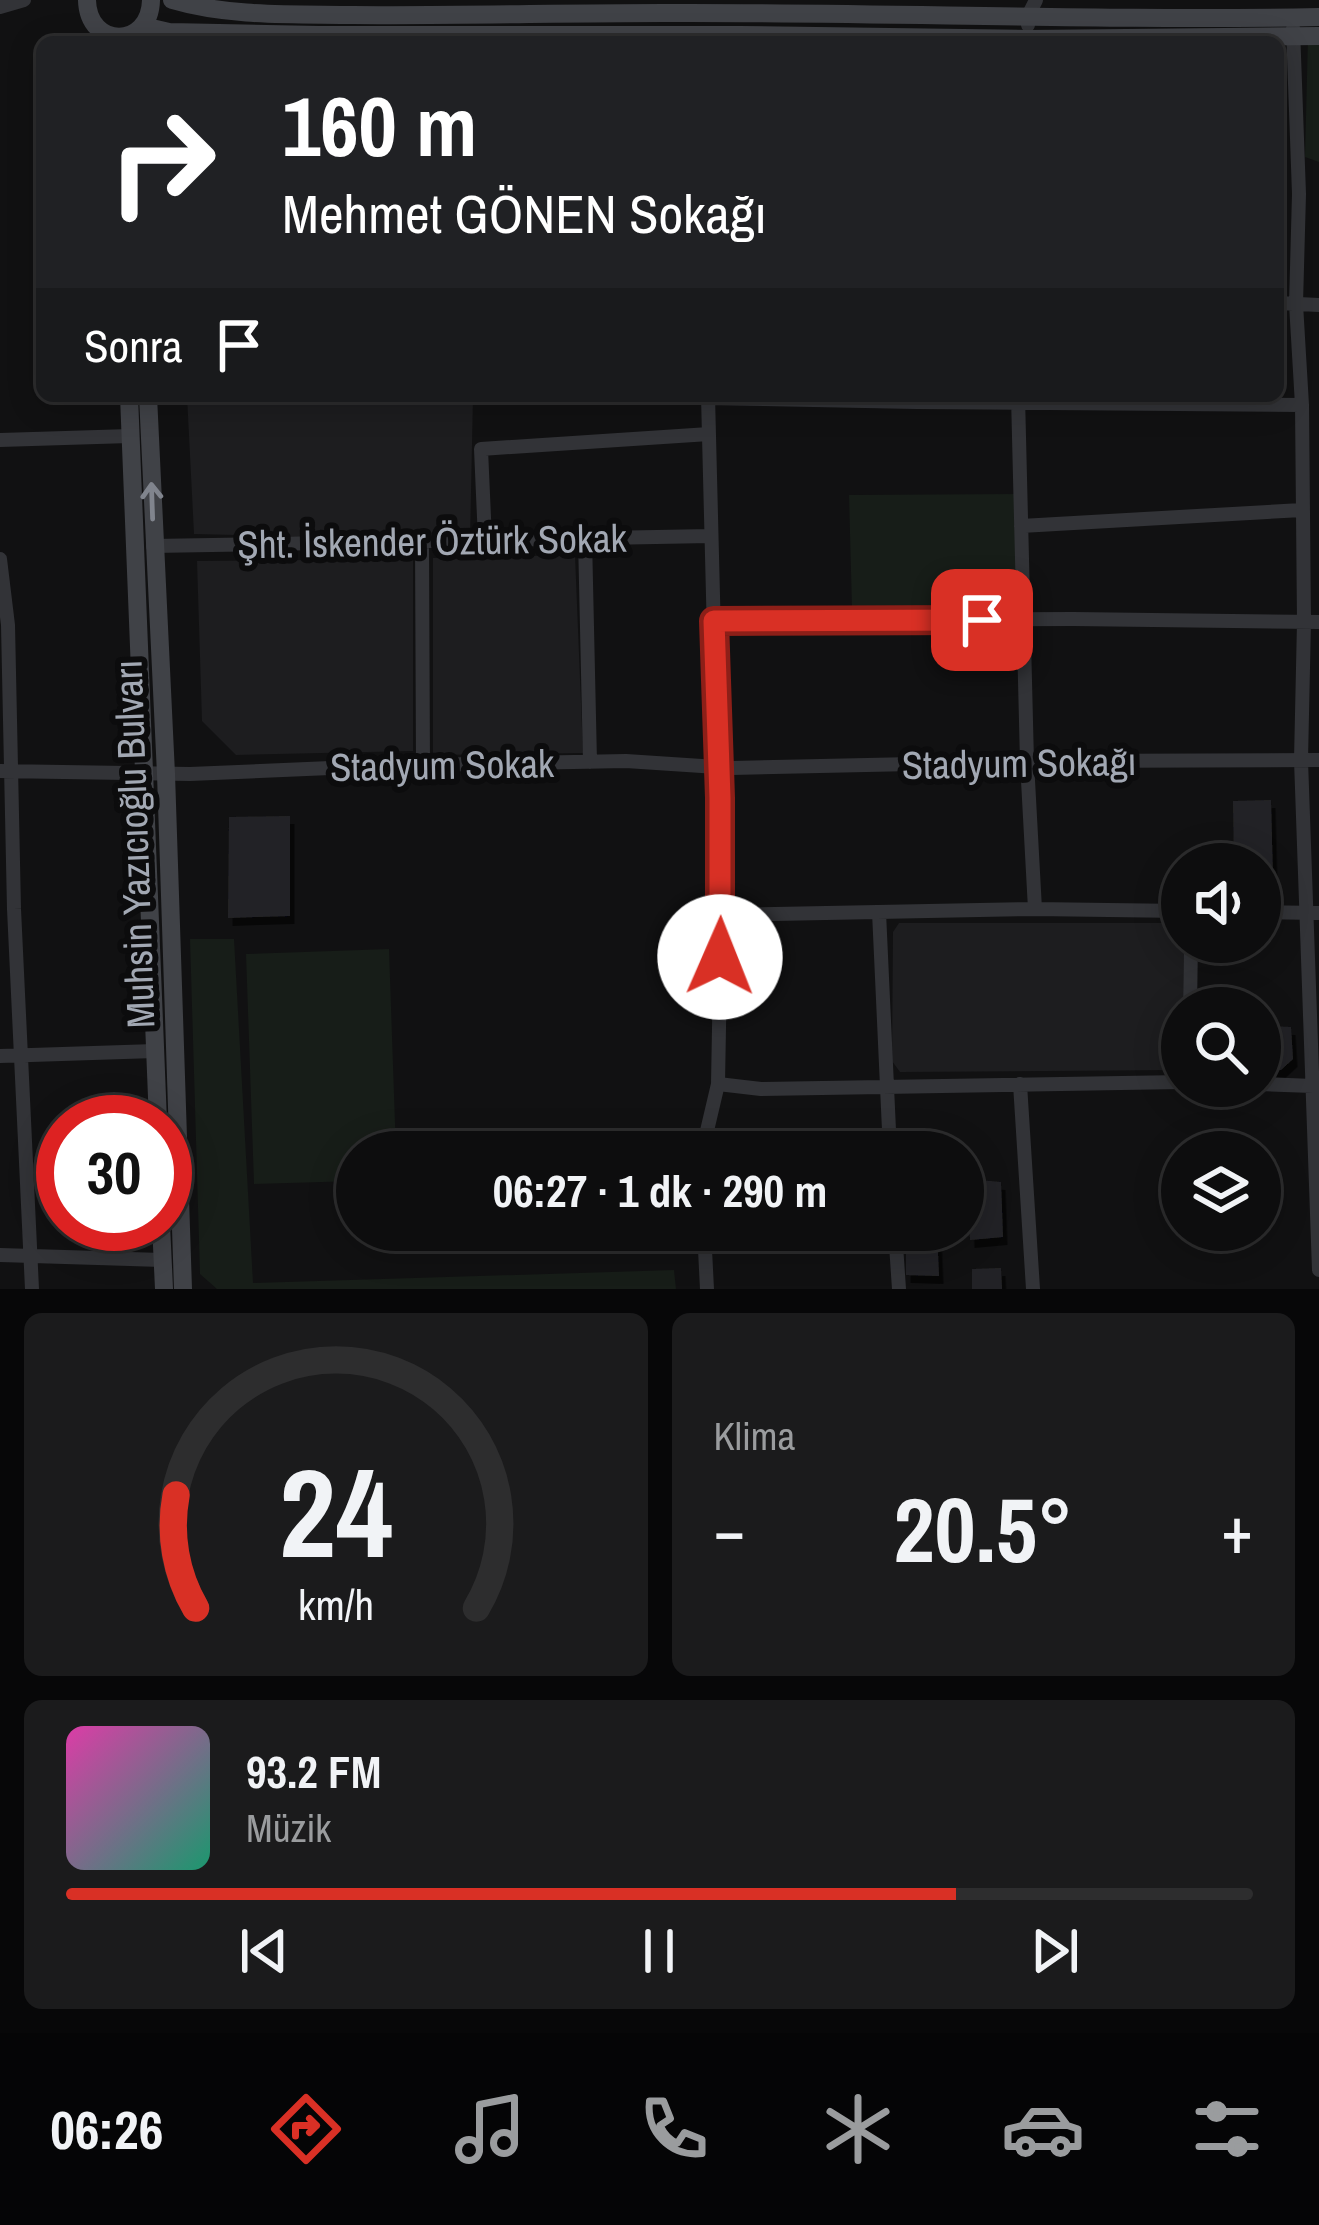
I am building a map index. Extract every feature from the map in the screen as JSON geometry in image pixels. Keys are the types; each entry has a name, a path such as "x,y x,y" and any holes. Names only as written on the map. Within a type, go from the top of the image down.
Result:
{"street":[{"path":"0,7 24,0"},
{"path":"138,33 148,18 151,0"},
{"path":"172,0 287,14 427,16 1032,9 1293,27 1319,37"},
{"path":"83,1 90,20 107,36"},
{"path":"708,14 708,36"},
{"path":"1110,36 1293,27 1319,17"},
{"path":"1293,27 1302,510 1311,622 1301,760 1313,913 1312,1086 1319,1270"},
{"path":"138,33 449,36"},
{"path":"1284,120 1297,121"},
{"path":"1284,194 1299,194"},
{"path":"1284,303 1319,304"},
{"name":"Muhsin Yazıcıoğlu Bulvarı","path":"129,402 157,1095"},
{"name":"Muhsin Yazıcıoğlu Bulvarı","path":"148,402 183,1289"},
{"path":"707,1131 718,1084 721,915 708,402"},
{"path":"1018,402 1035,909"},
{"path":"1160,402 1302,405"},
{"path":"485,540 481,449 709,434"},
{"path":"0,440 130,436"},
{"path":"1021,526 1302,510"},
{"name":"Şht. İskender Öztürk Sokak","path":"153,546 710,536"},
{"path":"585,538 590,762"},
{"path":"422,541 423,765"},
{"path":"0,559 7,909 32,1289"},
{"path":"714,621 1311,622"},
{"name":"Stadyum Sokağı","path":"718,766 1319,760"},
{"name":"Stadyum Sokak","path":"5,771 166,774 590,762 718,766"},
{"path":"721,915 1161,911"},
{"path":"879,912 889,1131"},
{"path":"1281,912 1313,913"},
{"path":"0,1056 155,1052"},
{"path":"718,1084 761,1089 1161,1082"},
{"path":"1020,1084 1034,1289"},
{"path":"1281,1085 1312,1086"},
{"path":"162,1251 164,1289"},
{"path":"705,1251 706,1289"},
{"path":"896,1251 898,1289"},
{"path":"0,1255 162,1260"}],"shaded area":[{"path":"1308,36 1319,36 1319,162 1305,157"},
{"path":"187,402 473,402 470,541 194,534"},
{"path":"1021,494 1023,610 852,609 849,495"},
{"path":"575,555 583,753 433,755 433,558"},
{"path":"413,559 413,751 236,755 202,721 197,561"},
{"path":"899,923 1161,923 1161,963 1184,963 1183,987 1161,987 1161,1070 900,1072 892,1061 893,932"},
{"path":"190,939 234,939 253,1283 674,1270 676,1289 217,1289 200,1274"},
{"path":"389,949 395,1131 336,1131 336,1182 254,1184 246,954"}],"building":[{"path":"1271,800 1272,843 1234,843 1233,801"},
{"path":"290,816 290,916 228,918 229,817"},
{"path":"1281,1027 1291,1027 1293,1059 1281,1070"},
{"path":"984,1180 1001,1182 1003,1237 984,1239"},
{"path":"906,1251 938,1251 939,1276 906,1275"},
{"path":"1001,1268 1002,1289 972,1289 972,1269"}],"route":[{"path":"720,957 714,621 982,620"}]}
